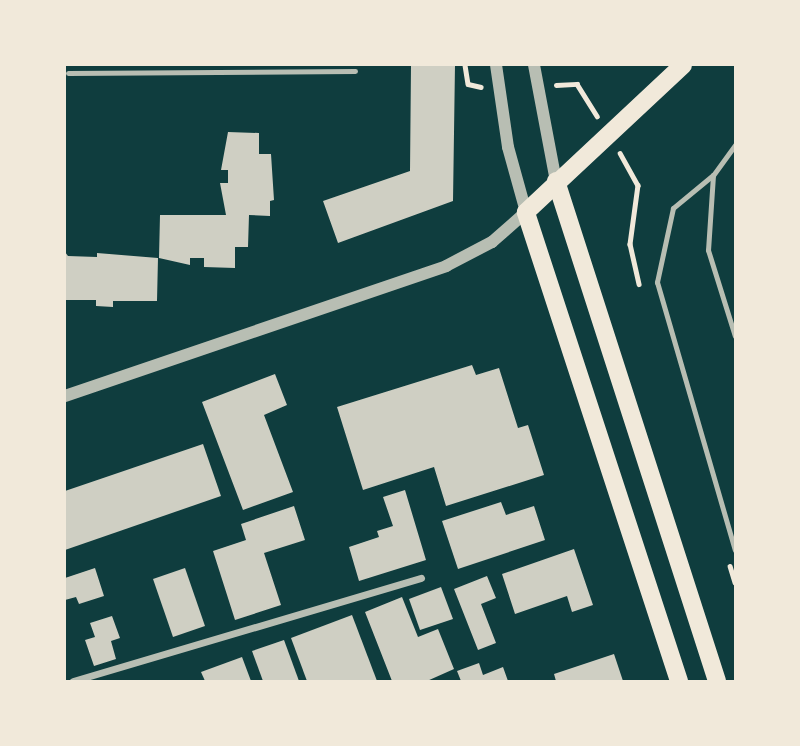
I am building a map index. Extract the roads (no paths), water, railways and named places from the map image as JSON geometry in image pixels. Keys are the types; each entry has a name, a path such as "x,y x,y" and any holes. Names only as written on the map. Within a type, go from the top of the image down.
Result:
{"main road":[{"path":"679,681 526,212 607,132 683,65"},
{"path":"556,181 717,681"}],"street":[{"path":"65,396 446,266 492,242 526,212 498,88 496,65"},
{"path":"534,65 556,181"},
{"path":"73,681 421,578"}],"lane":[{"path":"190,65 190,72"},
{"path":"68,73 355,71"},
{"path":"735,145 713,175 673,208 657,282 735,550"},
{"path":"713,175 708,250 735,336"}]}
